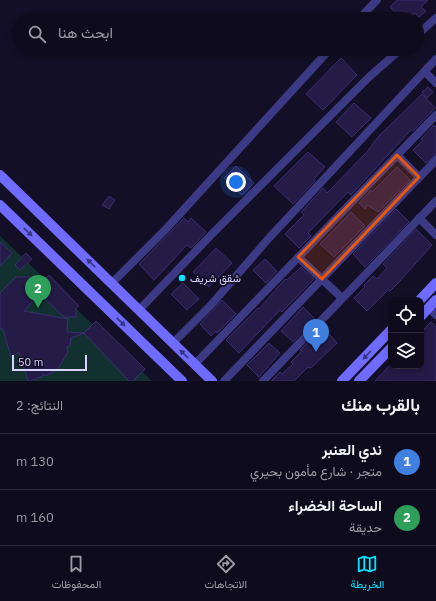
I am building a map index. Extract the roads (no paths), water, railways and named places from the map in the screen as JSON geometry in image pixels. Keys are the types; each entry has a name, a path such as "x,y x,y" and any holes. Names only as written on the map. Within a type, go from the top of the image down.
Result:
{"street":[{"path":"366,12 377,0"},
{"path":"424,29 436,18"},
{"path":"112,283 166,229 324,56"},
{"path":"139,310 212,234 369,76 393,56"},
{"path":"173,343 211,305 274,233 436,59"},
{"path":"425,72 436,83"},
{"path":"195,364 436,115"},
{"path":"397,156 419,177"},
{"path":"224,381 436,160"},
{"path":"0,175 212,381"},
{"path":"263,381 436,201"},
{"path":"0,205 182,381"},
{"path":"419,218 436,235"},
{"path":"298,257 342,298"},
{"path":"423,297 436,283"},
{"path":"424,314 434,308"},
{"path":"342,381 388,333"},
{"path":"359,381 388,351"}],"place":[{"name":"شقق شريف","path":"182,278"},
{"name":"الساحة الخضراء","path":"38,308"},
{"name":"ندي العنبر","path":"316,352"}]}
